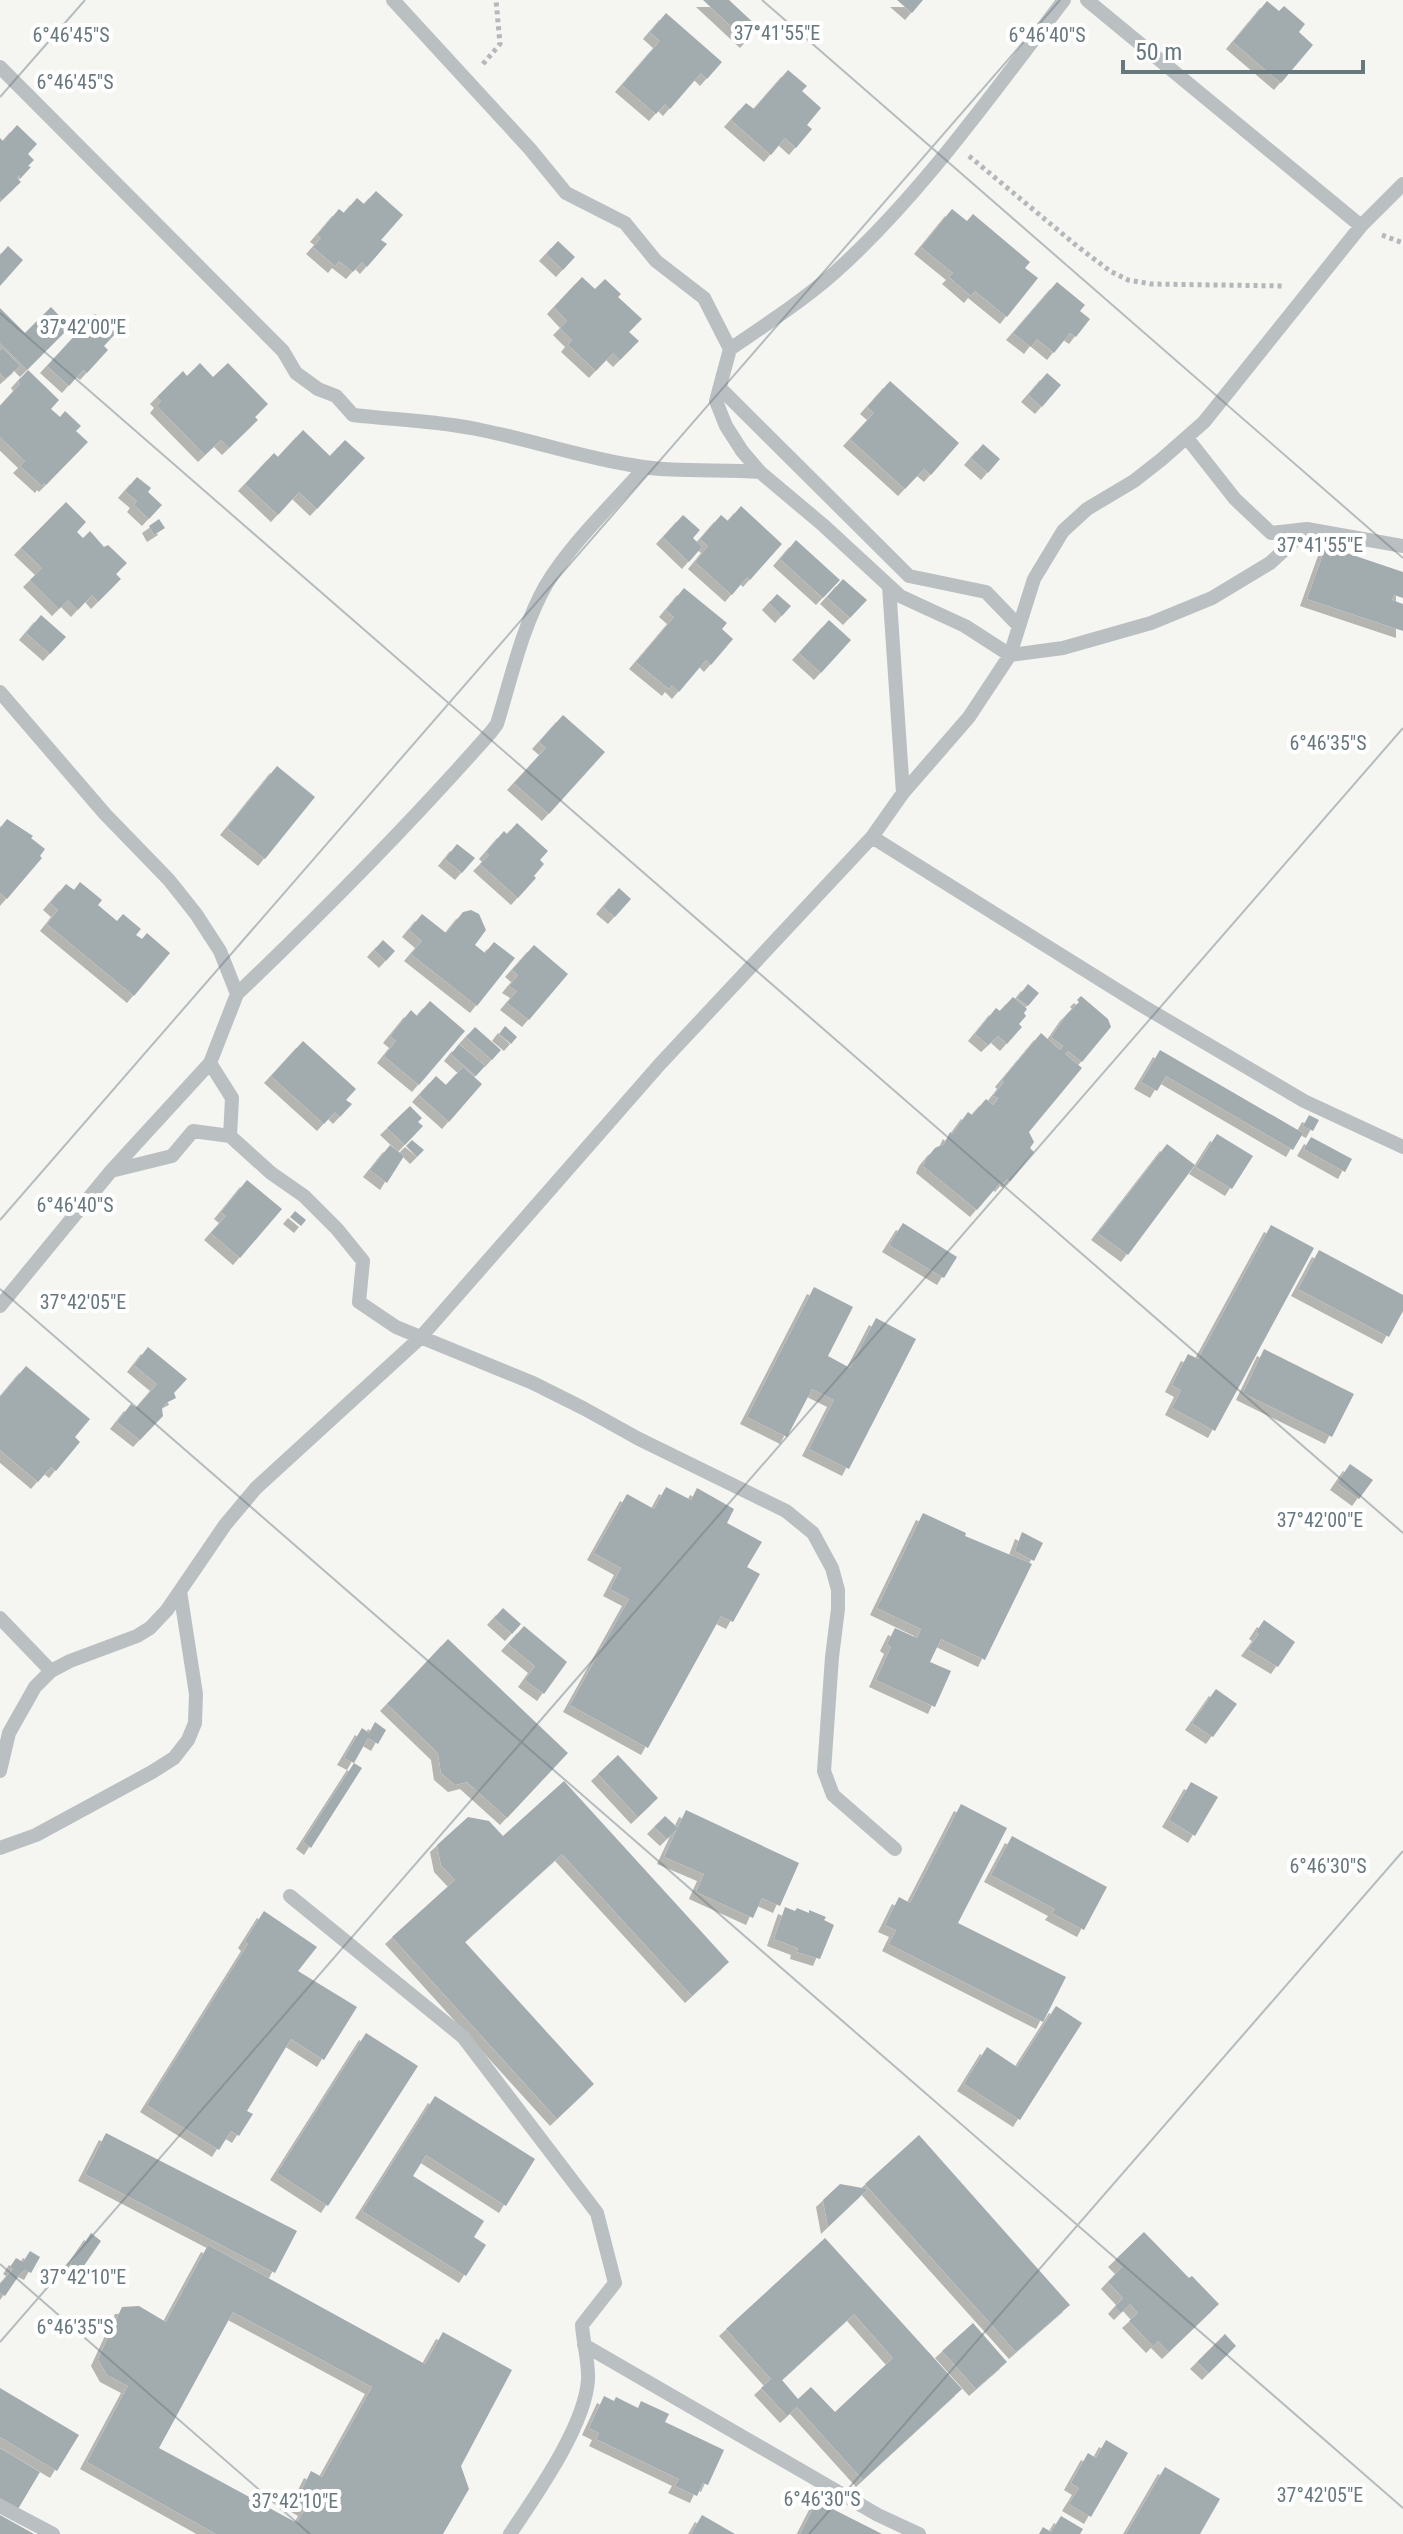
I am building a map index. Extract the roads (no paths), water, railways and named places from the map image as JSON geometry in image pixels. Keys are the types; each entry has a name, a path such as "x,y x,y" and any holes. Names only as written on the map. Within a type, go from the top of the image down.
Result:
{"street":[{"path":"393,0 530,149 566,193 625,223 656,261 704,298 730,349"},
{"path":"1064,0 953,142 862,247 809,294 730,349 716,401 726,426 760,472 903,598 965,626 1010,655 1063,648 1151,623 1212,598 1270,563 1307,529"},
{"path":"1087,0 1361,226"},
{"path":"1,69 283,351 296,373 318,389 336,396 353,415 458,425 645,467 760,472"},
{"path":"0,1771 9,1733 35,1687 51,1671 143,1633 167,1610 237,1509 256,1488 420,1338 660,1064 872,837 903,793 969,717 1010,655 1034,579 1063,531 1074,519 1134,481 1187,438 1214,410 1361,226 1403,184"},
{"path":"720,388 909,576 986,592 1019,626"},
{"path":"1187,438 1235,499 1271,533 1307,529 1403,546"},
{"path":"0,1306 111,1171 210,1063 237,994 327,908 432,799 491,732 497,724 527,632 546,586 645,467"},
{"path":"889,586 903,793"},
{"path":"0,692 196,914 220,951 237,994"},
{"path":"872,837 1154,1013 1304,1101 1403,1147"},
{"path":"210,1063 232,1098 230,1136"},
{"path":"111,1171 172,1156 193,1131 230,1136 271,1173 304,1196 363,1261 359,1302 396,1327 546,1389 639,1439 786,1511 813,1533 832,1568 838,1590 824,1771 833,1795 895,1849"},
{"path":"0,1848 36,1835 152,1772 174,1758 188,1740 195,1723 196,1694 180,1591"},
{"path":"0,1618 51,1671"},
{"path":"290,1896 463,2037 597,2213 615,2283 582,2325 588,2379 582,2407 568,2439 510,2534"},
{"path":"584,2345 878,2515 919,2534"},
{"path":"0,2506 53,2534"}]}
